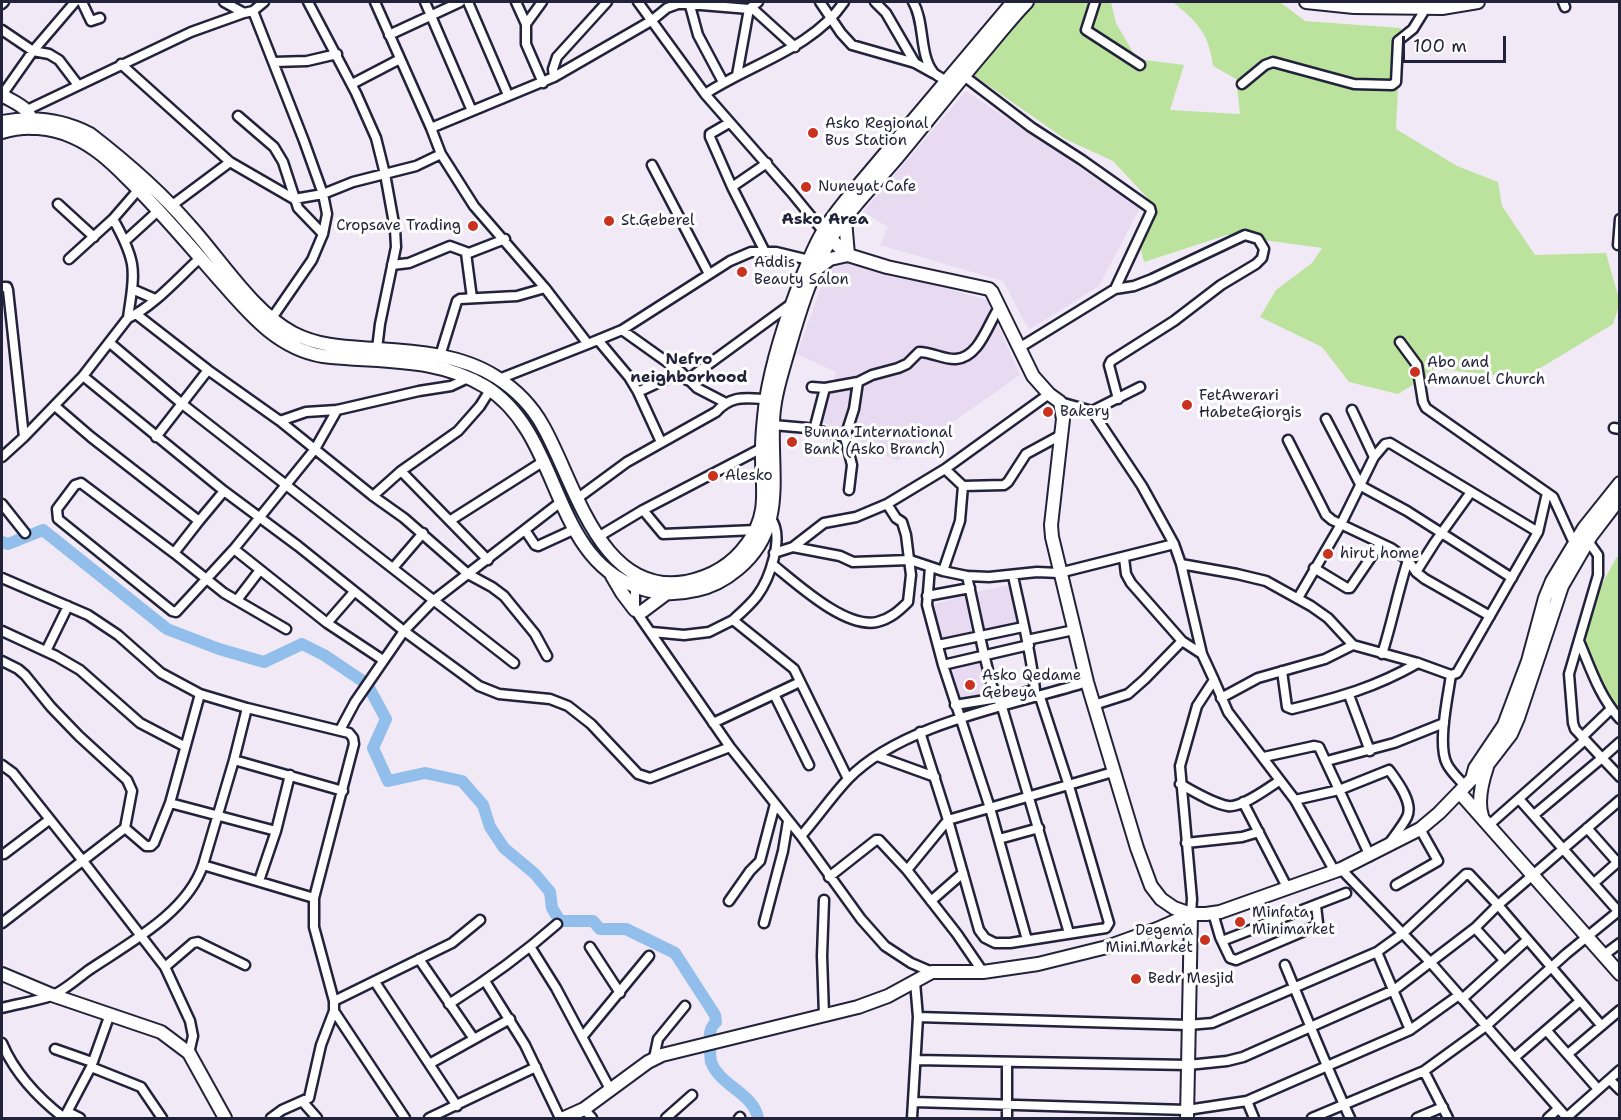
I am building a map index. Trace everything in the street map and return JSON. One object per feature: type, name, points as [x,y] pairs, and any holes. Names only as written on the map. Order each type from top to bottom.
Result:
[{"type":"main road","points":[[826,236],[845,220],[964,76],[1021,2]]},
{"type":"main road","points":[[2,122],[31,119],[65,123],[90,134],[255,302],[272,318],[296,335],[321,344],[339,347],[440,356],[464,362],[499,379],[518,394],[538,417],[598,537],[611,554],[640,582],[673,583],[694,580],[715,573],[737,557],[756,530],[764,507],[762,448],[766,399],[777,354],[792,304],[846,200],[945,80],[1021,2]]},
{"type":"main road","points":[[1306,2],[1354,7],[1426,8],[1453,7],[1478,2]]},
{"type":"main road","points":[[2,95],[31,119],[87,144],[139,189],[165,208],[200,258],[247,311],[277,338],[301,351],[313,354],[442,368],[490,390],[510,408],[535,441],[582,543],[601,566],[612,575],[622,593],[640,612],[667,593]]},
{"type":"main road","points":[[2,132],[15,129],[31,119]]},
{"type":"main road","points":[[845,220],[848,255]]},
{"type":"main road","points":[[826,236],[848,255],[887,267],[989,289],[1000,306],[1033,376],[1049,394],[1060,402],[1063,419],[1052,525],[1059,573],[1113,772],[1151,886],[1161,899],[1174,908],[1191,914],[1213,914],[1338,871],[1370,856],[1420,829],[1487,767],[1511,734],[1518,718],[1552,581],[1574,543],[1588,535],[1620,498]]},
{"type":"main road","points":[[812,266],[848,255]]},
{"type":"main road","points":[[612,575],[640,582],[667,593],[685,593],[705,589],[724,580],[755,553],[771,519],[774,500],[772,425],[775,404],[812,266]]},
{"type":"main road","points":[[1465,786],[1504,724],[1543,624],[1588,535],[1620,483]]},
{"type":"main road","points":[[1485,820],[1479,809],[1487,767]]},
{"type":"main road","points":[[1465,786],[1485,820],[1620,974]]},
{"type":"main road","points":[[562,1119],[588,1114],[610,1089],[654,1058],[824,1015],[888,996],[932,972],[983,972],[1038,964],[1107,947],[1191,914]]},
{"type":"main road","points":[[1187,1114],[1191,914]]},
{"type":"main road","points":[[2,974],[52,995],[161,1032],[189,1053],[225,1119]]},
{"type":"street","points":[[82,2],[91,21],[100,18]]},
{"type":"street","points":[[224,2],[248,12],[274,62],[323,194],[327,214],[323,234],[312,260],[272,318]]},
{"type":"street","points":[[31,119],[78,85],[191,32],[248,12],[264,2]]},
{"type":"street","points":[[308,2],[352,84],[376,138],[385,174],[396,247],[377,349]]},
{"type":"street","points":[[375,2],[441,154],[474,206],[505,239],[588,344]]},
{"type":"street","points":[[425,2],[472,111]]},
{"type":"street","points":[[389,35],[460,2]]},
{"type":"street","points":[[468,2],[508,95]]},
{"type":"street","points":[[516,2],[526,24],[526,50],[543,82]]},
{"type":"street","points":[[526,24],[542,2]]},
{"type":"street","points":[[554,77],[553,69],[557,57],[607,2]]},
{"type":"street","points":[[639,2],[705,94],[767,163],[826,236]]},
{"type":"street","points":[[820,2],[852,45],[915,63],[945,80]]},
{"type":"street","points":[[705,94],[723,82],[795,47],[831,18],[844,2]]},
{"type":"street","points":[[875,2],[886,14],[915,63]]},
{"type":"street","points":[[913,2],[921,23],[925,53],[933,72]]},
{"type":"street","points":[[1095,2],[1086,30],[1140,65]]},
{"type":"street","points":[[2,95],[33,51],[72,3]]},
{"type":"street","points":[[689,3],[698,35],[723,82]]},
{"type":"street","points":[[431,128],[554,77],[651,21],[667,8],[678,4],[753,6],[795,47]]},
{"type":"street","points":[[737,75],[753,6]]},
{"type":"street","points":[[1242,84],[1265,65],[1273,62],[1354,84],[1392,85],[1396,82],[1398,41],[1413,28],[1426,8]]},
{"type":"street","points":[[2,30],[33,51],[49,54],[59,60],[78,85]]},
{"type":"street","points":[[274,62],[307,61],[337,54]]},
{"type":"street","points":[[352,84],[400,59]]},
{"type":"street","points":[[121,64],[230,162],[294,199],[323,194],[353,182],[416,166],[441,154]]},
{"type":"street","points":[[964,76],[1031,128],[1082,160],[1150,208],[1146,222],[1115,289]]},
{"type":"street","points":[[238,116],[274,147],[283,162],[294,199],[305,216],[323,234]]},
{"type":"street","points":[[729,123],[710,134],[732,187],[764,250]]},
{"type":"street","points":[[124,241],[165,208],[230,162]]},
{"type":"street","points":[[732,187],[767,163]]},
{"type":"street","points":[[652,165],[709,274]]},
{"type":"street","points":[[69,259],[113,219],[139,189]]},
{"type":"street","points":[[58,204],[94,237]]},
{"type":"street","points":[[113,219],[132,264],[132,316]]},
{"type":"street","points":[[1618,245],[1620,219]]},
{"type":"street","points":[[1019,348],[1115,289],[1134,286],[1152,279],[1245,235],[1258,238],[1264,249],[1262,258],[1256,264],[1221,285],[1174,321],[1111,361],[1109,365],[1118,399]]},
{"type":"street","points":[[392,265],[409,263],[450,246],[466,253],[505,239]]},
{"type":"street","points":[[499,379],[622,330],[730,261],[751,252],[764,250],[812,266]]},
{"type":"street","points":[[466,253],[472,298]]},
{"type":"street","points":[[2,457],[83,376],[132,316],[155,299],[200,258]]},
{"type":"street","points":[[2,287],[7,287],[8,290],[24,437]]},
{"type":"street","points":[[440,356],[457,301],[464,298],[517,296],[545,288]]},
{"type":"street","points":[[132,289],[155,299]]},
{"type":"street","points":[[638,392],[684,376],[792,304]]},
{"type":"street","points":[[812,387],[825,388],[858,382],[872,375],[898,368],[908,363],[919,352],[956,359],[967,356],[982,342],[990,320],[1000,306]]},
{"type":"street","points":[[132,316],[279,421],[423,533],[468,574],[492,586],[504,596],[535,634],[547,656]]},
{"type":"street","points":[[622,330],[703,392],[724,402],[746,398],[766,399]]},
{"type":"street","points":[[598,340],[629,377],[661,442]]},
{"type":"street","points":[[1400,342],[1417,365],[1426,408],[1547,493],[1556,502],[1574,543]]},
{"type":"street","points":[[110,343],[181,403],[514,663]]},
{"type":"street","points":[[156,437],[208,370]]},
{"type":"street","points":[[83,376],[224,491],[404,631],[488,691],[550,699],[568,706],[583,717],[643,777],[650,778],[730,747]]},
{"type":"street","points":[[279,421],[306,412],[337,410],[451,386],[468,378]]},
{"type":"street","points":[[849,490],[852,465],[845,437],[854,409],[858,382]]},
{"type":"street","points":[[1060,402],[1092,411],[1140,387]]},
{"type":"street","points":[[814,430],[825,388]]},
{"type":"street","points":[[373,496],[401,471],[458,431],[480,406],[490,390]]},
{"type":"street","points":[[774,553],[793,546],[824,523],[856,517],[887,504],[945,469],[1049,394]]},
{"type":"street","points":[[578,498],[627,462],[716,412],[724,402]]},
{"type":"street","points":[[55,406],[91,437],[199,520]]},
{"type":"street","points":[[286,628],[207,580],[81,483],[75,485],[57,508],[58,519],[172,611],[178,610],[207,580],[234,549],[315,449],[337,410]]},
{"type":"street","points":[[1352,410],[1374,457]]},
{"type":"street","points":[[1092,411],[1142,486],[1173,544],[1181,564],[1202,654],[1228,712],[1295,800],[1338,871],[1431,963],[1567,1118],[1620,1070]]},
{"type":"street","points":[[1326,419],[1361,486],[1512,578]]},
{"type":"street","points":[[772,425],[814,430],[845,437]]},
{"type":"street","points":[[963,486],[973,484],[997,487],[1004,485],[1026,454],[1061,435]]},
{"type":"street","points":[[1288,440],[1326,515],[1340,526],[1408,560],[1416,572],[1425,579],[1490,616]]},
{"type":"street","points":[[1298,597],[1340,526],[1374,457],[1383,445],[1390,443],[1538,532]]},
{"type":"street","points":[[598,537],[674,492],[762,448]]},
{"type":"street","points":[[451,520],[544,461]]},
{"type":"street","points":[[945,469],[963,486]]},
{"type":"street","points":[[401,471],[488,560]]},
{"type":"street","points":[[943,571],[960,521],[963,486]]},
{"type":"street","points":[[174,553],[224,491]]},
{"type":"street","points":[[1416,572],[1471,492]]},
{"type":"street","points":[[1181,564],[1256,579],[1298,597],[1328,618],[1353,645],[1418,663],[1451,675],[1457,673],[1538,532],[1547,493]]},
{"type":"street","points":[[340,730],[355,702],[383,660],[404,631],[434,600],[562,501]]},
{"type":"street","points":[[2,504],[26,533]]},
{"type":"street","points":[[772,564],[844,618],[876,623],[894,616],[908,603],[911,586],[910,561],[904,527],[887,504]]},
{"type":"street","points":[[643,510],[663,534],[756,530]]},
{"type":"street","points":[[652,632],[684,635],[709,632],[733,620],[748,607],[758,594],[772,564],[777,532],[771,519]]},
{"type":"street","points":[[525,530],[538,546],[575,529]]},
{"type":"street","points":[[393,568],[423,533]]},
{"type":"street","points":[[1588,535],[1598,555],[1598,575],[1569,674],[1573,723],[1583,738],[1620,777]]},
{"type":"street","points":[[793,546],[840,556],[853,562],[910,561],[967,576],[1013,576],[1059,573],[1173,544]]},
{"type":"street","points":[[1314,568],[1350,588],[1380,544]]},
{"type":"street","points":[[234,549],[327,623],[383,660]]},
{"type":"street","points":[[1124,558],[1126,574],[1131,583],[1182,641],[1202,654]]},
{"type":"street","points":[[1382,654],[1394,619],[1399,588],[1408,560]]},
{"type":"street","points":[[930,567],[927,604],[955,705],[999,838],[1027,940]]},
{"type":"street","points":[[237,600],[260,570]]},
{"type":"street","points":[[967,576],[992,686],[1000,703],[1030,797],[1069,933]]},
{"type":"street","points":[[801,836],[848,778],[877,756],[920,732],[961,719],[1035,690],[1028,643],[1013,576]]},
{"type":"street","points":[[2,578],[68,606],[105,625],[161,673],[200,694],[247,708],[348,732],[353,738],[354,744],[344,791],[314,898],[314,927],[334,1001],[334,1011],[321,1045],[311,1094],[306,1100],[282,1110],[271,1119]]},
{"type":"street","points":[[640,582],[640,612],[730,747],[801,836],[861,919],[885,946],[911,963],[932,972]]},
{"type":"street","points":[[927,596],[970,588]]},
{"type":"street","points":[[327,623],[354,592]]},
{"type":"street","points":[[46,651],[68,606]]},
{"type":"street","points":[[733,620],[794,669],[848,778]]},
{"type":"street","points":[[938,645],[1023,627]]},
{"type":"street","points":[[943,665],[985,657],[1074,630]]},
{"type":"street","points":[[2,631],[80,670],[140,723],[184,746]]},
{"type":"street","points":[[1094,705],[1128,694],[1145,680],[1182,641]]},
{"type":"street","points":[[1579,641],[1611,709],[1620,718]]},
{"type":"street","points":[[1221,698],[1258,678],[1325,658],[1353,645]]},
{"type":"street","points":[[2,661],[25,675],[51,708],[127,780],[132,791],[125,828],[2,923]]},
{"type":"street","points":[[1282,670],[1289,709],[1349,695],[1391,678],[1418,663]]},
{"type":"street","points":[[1451,675],[1444,723],[1444,755],[1447,764],[1465,786]]},
{"type":"street","points":[[1191,914],[1192,899],[1180,766],[1197,706],[1214,680]]},
{"type":"street","points":[[713,723],[800,682]]},
{"type":"street","points":[[955,705],[1000,703],[1040,697],[1087,682]]},
{"type":"street","points":[[125,828],[146,846],[154,843],[170,803],[200,694]]},
{"type":"street","points":[[774,694],[809,765]]},
{"type":"street","points":[[1349,695],[1370,751]]},
{"type":"street","points":[[920,732],[948,820],[976,921],[985,938],[995,943],[1106,928],[1109,923],[1040,697]]},
{"type":"street","points":[[2,1008],[52,995],[177,907],[198,880],[247,708]]},
{"type":"street","points":[[1485,820],[1519,799],[1611,709]]},
{"type":"street","points":[[1327,761],[1370,751],[1444,723]]},
{"type":"street","points":[[1534,815],[1620,742]]},
{"type":"street","points":[[1264,757],[1318,747],[1327,761],[1370,856]]},
{"type":"street","points":[[877,756],[935,777]]},
{"type":"street","points":[[234,760],[344,791]]},
{"type":"street","points":[[2,765],[13,773],[165,967],[190,1021],[193,1036],[189,1053]]},
{"type":"street","points":[[1295,800],[1339,790],[1389,770],[1406,798],[1409,811],[1388,846]]},
{"type":"street","points":[[907,870],[948,820],[1113,772]]},
{"type":"street","points":[[259,881],[276,831],[290,775]]},
{"type":"street","points":[[1180,784],[1228,806],[1243,802],[1280,781]]},
{"type":"street","points":[[1312,1119],[1424,1071],[1486,1026],[1619,910],[1519,799]]},
{"type":"street","points":[[916,1059],[1188,1065],[1243,1057],[1394,990],[1475,928],[1498,905],[1620,800]]},
{"type":"street","points":[[1243,802],[1288,889]]},
{"type":"street","points":[[170,803],[276,831]]},
{"type":"street","points":[[729,901],[760,861],[775,804]]},
{"type":"street","points":[[4,854],[49,820]]},
{"type":"street","points":[[764,922],[783,851],[788,821]]},
{"type":"street","points":[[999,838],[1039,828]]},
{"type":"street","points":[[1587,828],[1618,861],[1594,883]]},
{"type":"street","points":[[1396,885],[1440,864],[1420,829]]},
{"type":"street","points":[[1186,843],[1242,837],[1259,832]]},
{"type":"street","points":[[829,877],[879,840],[907,870],[957,934],[983,972]]},
{"type":"street","points":[[203,865],[314,898]]},
{"type":"street","points":[[931,901],[963,873]]},
{"type":"street","points":[[918,1017],[1188,1025],[1212,1023],[1377,952],[1402,934],[1466,874],[1472,876],[1498,905],[1601,1025]]},
{"type":"street","points":[[1222,941],[1346,893]]},
{"type":"street","points":[[824,900],[822,956],[824,1015]]},
{"type":"street","points":[[1213,914],[1230,958],[1236,960],[1312,929],[1318,923],[1316,906]]},
{"type":"street","points":[[334,1001],[452,943],[480,920]]},
{"type":"street","points":[[449,1004],[531,948],[557,924]]},
{"type":"street","points":[[1475,928],[1504,960]]},
{"type":"street","points":[[914,1102],[1187,1114],[1247,1101],[1410,1030],[1460,997],[1527,940]]},
{"type":"street","points":[[165,967],[193,943],[198,942],[245,964]]},
{"type":"street","points":[[1604,955],[1620,943]]},
{"type":"street","points":[[590,947],[620,993]]},
{"type":"street","points":[[531,948],[583,1036],[610,1089]]},
{"type":"street","points":[[1377,952],[1410,1030]]},
{"type":"street","points":[[583,1036],[649,956]]},
{"type":"street","points":[[419,959],[474,1039]]},
{"type":"street","points":[[1285,965],[1350,1119]]},
{"type":"street","points":[[485,981],[510,1020],[562,1119]]},
{"type":"street","points":[[375,982],[431,1063],[457,1106]]},
{"type":"street","points":[[912,1119],[918,1017],[915,982]]},
{"type":"street","points":[[1515,1058],[1580,1001]]},
{"type":"street","points":[[654,1058],[658,1039],[685,1006]]},
{"type":"street","points":[[334,1011],[405,1119]]},
{"type":"street","points":[[1568,1054],[1620,1011]]},
{"type":"street","points":[[65,1116],[92,1065],[110,1014]]},
{"type":"street","points":[[431,1063],[510,1020]]},
{"type":"street","points":[[1547,1031],[1598,1089]]},
{"type":"street","points":[[2,1043],[9,1060],[34,1093],[65,1116],[80,1119]]},
{"type":"street","points":[[55,1049],[141,1087],[162,1119]]},
{"type":"street","points":[[1007,1062],[1007,1119]]},
{"type":"street","points":[[429,1119],[536,1067]]},
{"type":"street","points":[[1424,1071],[1448,1119]]},
{"type":"street","points":[[1610,1080],[1620,1090]]},
{"type":"street","points":[[666,1119],[692,1095]]},
{"type":"street","points":[[302,1101],[316,1119]]},
{"type":"street","points":[[1247,1101],[1254,1119]]},
{"type":"street","points":[[1418,1119],[1443,1107]]},
{"type":"street","points":[[1548,1119],[1558,1109]]},
{"type":"shaded area","points":[[966,91],[1140,208],[1099,286],[1029,330],[1003,281],[880,245],[888,227],[863,212]]},
{"type":"shaded area","points":[[832,256],[987,300],[1020,375],[897,461],[823,422],[836,372],[797,354]]},
{"type":"shaded area","name":"Asko Qedame Gebeya","points":[[1009,585],[1017,623],[983,631],[973,593]]},
{"type":"shaded area","name":"Asko Qedame Gebeya","points":[[967,595],[977,631],[940,640],[932,605]]},
{"type":"shaded area","name":"Asko Qedame Gebeya","points":[[982,661],[994,700],[958,709],[947,670]]},
{"type":"green space","points":[[1034,2],[1111,2],[1116,23],[1137,59],[1184,65],[1170,110],[1240,114],[1236,79],[1213,66],[1208,45],[1200,29],[1173,2],[1280,2],[1305,21],[1401,28],[1396,129],[1457,166],[1498,182],[1502,206],[1535,255],[1606,253],[1619,299],[1613,324],[1524,378],[1438,369],[1398,394],[1349,382],[1322,347],[1260,317],[1276,290],[1312,263],[1322,248],[1227,235],[1144,262],[1140,246],[1152,203],[1113,161],[1065,139],[972,74]]},
{"type":"green space","points":[[1619,555],[1619,711],[1614,708],[1573,638]]},
{"type":"waterway","points":[[2,542],[8,544],[43,530],[167,629],[219,649],[264,662],[302,644],[324,655],[367,684],[386,719],[373,748],[388,781],[425,773],[462,781],[483,805],[490,827],[504,848],[535,874],[550,892],[552,908],[560,921],[593,921],[600,929],[626,929],[675,953],[715,1015],[716,1022],[710,1034],[711,1062],[715,1070],[750,1102],[758,1118]]},
{"type":"place","name":"Asko Regional Bus Station","points":[[813,133]]},
{"type":"place","name":"Nuneyat Cafe","points":[[806,187]]},
{"type":"place","name":"St.Geberel","points":[[609,221]]},
{"type":"place","name":"Cropsave Trading","points":[[473,226]]},
{"type":"place","name":"Addis Beauty Salon","points":[[742,272]]},
{"type":"place","name":"Abo and Amanuel Church","points":[[1415,372]]},
{"type":"place","name":"FetAwerari HabeteGiorgis","points":[[1187,405]]},
{"type":"place","name":"Bakery","points":[[1048,412]]},
{"type":"place","name":"Bunna International Bank (Asko Branch)","points":[[792,442]]},
{"type":"place","name":"Alesko","points":[[713,476]]},
{"type":"place","name":"hirut home","points":[[1328,554]]},
{"type":"place","name":"Asko Qedame Gebeya","points":[[970,685]]},
{"type":"place","name":"Minfata Minimarket","points":[[1240,922]]},
{"type":"place","name":"Degema Mini.Market","points":[[1205,940]]},
{"type":"place","name":"Bedr Mesjid","points":[[1136,979]]},
{"type":"district","name":"Asko Area","points":[[825,220]]},
{"type":"district","name":"Nefro neighborhood","points":[[689,369]]}]
